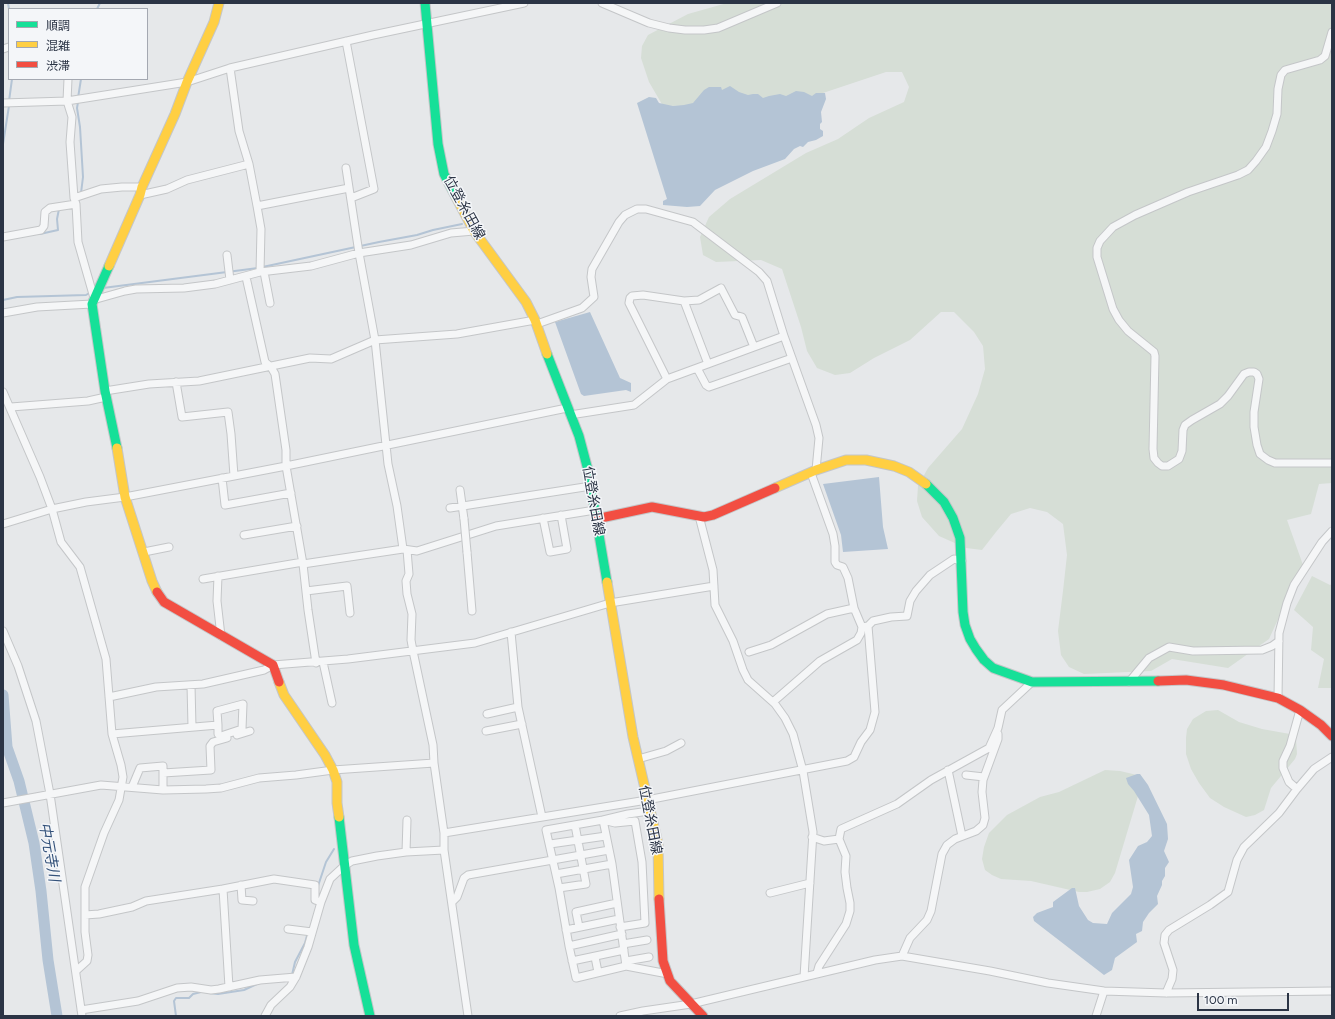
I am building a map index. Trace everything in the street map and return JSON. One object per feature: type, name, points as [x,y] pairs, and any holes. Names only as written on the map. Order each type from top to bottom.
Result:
[{"type":"street","points":[[93,301],[214,22],[219,3]]},
{"type":"street","name":"位登糸田線","points":[[425,3],[438,144],[444,174],[474,231],[526,302],[536,322],[568,411],[579,436],[591,486],[638,759],[649,811],[658,844],[659,915],[663,961],[670,981],[703,1016]]},
{"type":"street","points":[[3,103],[67,101],[188,82],[230,68],[346,41],[524,3]]},
{"type":"street","points":[[602,3],[649,23],[669,28],[704,30],[718,28],[776,3]]},
{"type":"street","points":[[1332,32],[1325,56],[1320,60],[1285,70],[1281,75],[1278,89],[1277,114],[1272,130],[1266,147],[1248,170],[1238,175],[1188,192],[1135,215],[1113,227],[1100,241],[1097,248],[1097,256],[1113,309],[1119,320],[1128,331],[1154,352],[1153,450],[1154,458],[1158,463],[1162,466],[1168,466],[1179,459],[1182,452],[1183,430],[1185,425],[1220,404],[1228,396],[1244,374],[1249,372],[1254,372],[1259,378],[1254,412],[1254,427],[1260,454],[1275,463],[1332,463]]},
{"type":"street","points":[[346,41],[374,189],[351,198]]},
{"type":"street","points":[[230,68],[239,131],[249,164],[261,229],[262,272],[270,303]]},
{"type":"street","points":[[68,80],[67,101],[72,117],[70,142],[78,242],[93,301],[106,394],[115,434],[125,497],[144,552],[152,581],[158,595],[164,602],[273,665],[284,695],[333,770],[337,782],[337,803],[342,834],[344,866],[354,945],[370,1016]]},
{"type":"street","points":[[3,237],[41,230],[44,226],[45,212],[50,208],[75,201],[101,189],[122,187],[141,191],[167,189],[187,180],[249,164]]},
{"type":"street","points":[[346,168],[359,254],[375,340],[388,464],[409,574],[406,581],[407,594],[412,614],[411,640],[433,745],[434,763],[444,833],[444,850],[468,1016]]},
{"type":"street","points":[[257,206],[349,188]]},
{"type":"street","points":[[11,407],[88,401],[106,394],[149,384],[199,381],[310,358],[331,359],[375,340],[457,334],[536,322],[582,308],[594,297],[591,277],[592,269],[619,222],[625,215],[637,210],[646,209],[693,222],[759,272],[767,281],[784,336],[816,424],[819,438],[814,472],[833,534],[835,562],[837,565],[843,567],[848,578],[854,608],[865,627],[875,712],[870,730],[861,742],[854,756],[847,762],[647,800],[444,833]]},
{"type":"street","points":[[3,313],[37,307],[93,301],[131,290],[184,288],[215,284],[262,272],[311,266],[359,254],[411,245],[450,233],[474,231]]},
{"type":"street","points":[[226,255],[230,280]]},
{"type":"street","points":[[246,277],[265,362],[271,366],[275,374],[286,450],[286,466],[303,563],[306,591],[320,662],[332,703]]},
{"type":"street","points":[[667,378],[629,303],[630,298],[635,295],[684,301],[699,300],[721,288],[735,315],[742,316],[754,347]]},
{"type":"street","points":[[684,301],[708,364]]},
{"type":"street","points":[[3,524],[52,509],[86,502],[125,497],[386,445],[568,411],[634,405],[667,378],[784,336]]},
{"type":"street","points":[[697,368],[706,386],[709,387],[792,358]]},
{"type":"street","points":[[176,382],[182,418],[228,412],[232,434],[234,476]]},
{"type":"street","points":[[3,393],[11,407],[40,477],[52,509],[61,542],[80,568],[106,659],[112,734],[121,765],[122,787],[119,800],[104,833],[85,887],[85,932],[88,955],[87,961],[76,971]]},
{"type":"street","points":[[203,579],[303,563],[405,550],[417,551],[496,526],[562,515],[596,515],[652,507],[704,517],[720,513],[814,472],[846,460],[866,460],[894,466],[909,472],[927,484],[944,502],[960,538],[963,612],[965,625],[970,639],[976,649],[984,660],[993,668],[1032,682],[1128,682],[1186,680],[1224,685],[1278,698],[1300,710],[1332,736]]},
{"type":"street","points":[[222,478],[226,505],[291,493]]},
{"type":"street","points":[[450,508],[591,486]]},
{"type":"street","points":[[460,490],[472,611]]},
{"type":"street","points":[[543,518],[550,552],[567,549],[562,515]]},
{"type":"street","points":[[699,516],[713,570],[715,605],[733,640],[748,680],[773,702],[785,718],[793,734],[803,770],[812,837],[804,977]]},
{"type":"street","points":[[244,535],[297,526]]},
{"type":"street","points":[[1278,698],[1279,641],[1287,603],[1294,585],[1322,542],[1332,531]]},
{"type":"street","points":[[144,552],[169,547]]},
{"type":"street","points":[[773,702],[820,661],[857,640],[865,627],[873,621],[907,616],[910,601],[916,591],[930,575],[954,559],[962,561]]},
{"type":"street","points":[[218,576],[217,601],[221,636]]},
{"type":"street","points":[[306,591],[347,586],[350,613]]},
{"type":"street","points":[[109,697],[156,687],[203,684],[264,670],[273,665],[320,662],[475,643],[610,603],[714,586]]},
{"type":"street","points":[[749,652],[771,644],[827,614],[854,608]]},
{"type":"street","points":[[3,631],[18,666],[36,721],[46,795],[82,1013],[138,1001],[177,988],[191,987],[211,990],[260,980],[296,977]]},
{"type":"street","points":[[511,632],[518,707],[542,817]]},
{"type":"street","points":[[1128,682],[1148,658],[1170,647],[1193,651],[1262,650],[1279,641]]},
{"type":"street","points":[[817,973],[818,966],[846,924],[850,911],[850,903],[846,888],[846,856],[839,839],[841,829],[897,804],[931,780],[989,748],[998,728],[1002,710],[1032,682]]},
{"type":"street","points":[[191,685],[192,727]]},
{"type":"street","points":[[243,704],[242,729],[221,736],[218,734],[218,725],[217,711],[243,704]]},
{"type":"street","points":[[487,714],[518,707]]},
{"type":"street","points":[[1297,789],[1289,782],[1283,768],[1283,761],[1290,746],[1300,710]]},
{"type":"street","points":[[486,731],[522,724]]},
{"type":"street","points":[[112,734],[218,725]]},
{"type":"street","points":[[902,956],[910,938],[927,920],[931,910],[942,854],[947,845],[955,839],[976,831],[983,825],[985,818],[982,792],[984,777],[998,739],[998,728]]},
{"type":"street","points":[[163,773],[212,770],[210,746],[213,742],[250,731]]},
{"type":"street","points":[[638,759],[666,751],[681,743]]},
{"type":"street","points":[[1166,992],[1172,979],[1173,970],[1164,943],[1168,930],[1210,905],[1228,892],[1237,860],[1244,847],[1279,813],[1314,769],[1332,757]]},
{"type":"street","points":[[3,802],[101,785],[163,790],[206,789],[221,788],[259,778],[333,770],[434,763]]},
{"type":"street","points":[[132,788],[140,768],[163,766],[163,790]]},
{"type":"street","points":[[948,770],[962,836]]},
{"type":"street","points":[[966,775],[984,777]]},
{"type":"street","points":[[649,811],[546,830],[560,888],[566,930],[576,978],[649,957]]},
{"type":"street","points":[[406,852],[407,820]]},
{"type":"street","points":[[604,820],[612,864],[626,963]]},
{"type":"street","points":[[569,946],[644,923],[642,862],[635,821],[614,823],[604,820]]},
{"type":"street","points":[[560,888],[586,884],[575,825]]},
{"type":"street","points":[[550,844],[606,836]]},
{"type":"street","points":[[812,837],[824,841],[839,839]]},
{"type":"street","points":[[265,1016],[271,1005],[290,987],[296,977],[330,879],[344,866],[352,861],[406,852],[444,850]]},
{"type":"street","points":[[452,902],[457,897],[464,878],[468,875],[609,850]]},
{"type":"street","points":[[556,874],[612,864]]},
{"type":"street","points":[[85,915],[99,914],[132,907],[146,901],[274,879],[315,884],[315,900],[321,902]]},
{"type":"street","points":[[770,893],[810,883]]},
{"type":"street","points":[[241,885],[242,900],[253,901]]},
{"type":"street","points":[[223,888],[229,987]]},
{"type":"street","points":[[579,927],[576,912],[617,903]]},
{"type":"street","points":[[566,930],[619,919]]},
{"type":"street","points":[[288,929],[312,932]]},
{"type":"street","points":[[572,962],[595,957],[646,940]]},
{"type":"street","points":[[620,1016],[642,1011],[691,1004],[817,973],[875,960],[902,956],[990,970],[1048,983],[1104,991],[1332,991]]},
{"type":"street","points":[[595,957],[598,972]]},
{"type":"street","points":[[626,963],[668,974]]},
{"type":"street","points":[[1096,1016],[1104,991]]},
{"type":"shaded area","points":[[727,3],[1332,3],[1332,483],[1319,484],[1311,514],[1287,520],[1303,565],[1269,639],[1228,668],[1172,659],[1151,671],[1084,674],[1069,667],[1061,655],[1058,631],[1067,555],[1063,524],[1047,512],[1030,508],[1011,514],[982,550],[966,548],[939,536],[922,517],[917,501],[918,486],[928,468],[962,429],[978,394],[985,369],[983,346],[974,332],[954,312],[941,312],[910,340],[874,358],[850,373],[835,375],[817,368],[807,351],[801,327],[782,269],[761,260],[716,262],[703,255],[700,237],[709,217],[730,199],[806,153],[838,139],[869,118],[904,102],[909,87],[902,72],[886,72],[787,105],[663,106],[649,82],[641,58],[642,46],[648,35],[688,14]]},
{"type":"shaded area","points":[[1312,576],[1330,585],[1332,584],[1332,688],[1318,688],[1324,659],[1311,650],[1313,627],[1294,610]]},
{"type":"shaded area","points":[[1218,710],[1239,722],[1262,729],[1290,734],[1296,739],[1297,754],[1295,759],[1271,788],[1264,810],[1255,815],[1246,817],[1224,807],[1210,798],[1191,769],[1186,754],[1187,729],[1193,719],[1206,711]]},
{"type":"shaded area","points":[[1105,770],[1120,771],[1137,775],[1141,786],[1115,873],[1110,882],[1100,889],[1079,892],[1031,881],[1001,879],[985,870],[982,859],[989,833],[1007,815],[1040,797],[1059,792]]},
{"type":"water","points":[[730,86],[739,92],[748,95],[758,94],[763,98],[780,94],[786,96],[796,91],[804,92],[812,96],[816,93],[825,93],[826,99],[821,112],[822,122],[820,124],[820,129],[823,131],[823,136],[808,142],[803,147],[800,146],[794,149],[785,159],[753,171],[715,190],[700,206],[687,207],[663,205],[663,201],[667,199],[637,103],[649,97],[656,98],[659,103],[673,106],[684,105],[693,103],[704,90],[709,87],[721,87],[722,90]]},
{"type":"water","points":[[590,312],[620,378],[631,383],[631,392],[626,390],[584,396],[581,394],[555,322]]},
{"type":"water","points":[[879,477],[883,527],[888,549],[843,552],[841,535],[823,484]]},
{"type":"water","points":[[1140,774],[1148,785],[1167,824],[1168,839],[1164,851],[1169,862],[1165,868],[1165,876],[1157,896],[1158,904],[1143,922],[1142,931],[1136,934],[1137,942],[1115,958],[1112,970],[1104,975],[1034,921],[1033,917],[1037,913],[1053,907],[1053,902],[1072,888],[1075,888],[1079,906],[1088,920],[1093,923],[1107,924],[1112,913],[1131,894],[1133,887],[1129,860],[1138,846],[1147,842],[1152,836],[1149,815],[1128,784],[1126,778]]},
{"type":"waterway","points":[[8,3],[9,8]]},
{"type":"waterway","points":[[98,8],[100,3]]},
{"type":"waterway","points":[[9,101],[12,80]]},
{"type":"waterway","points":[[78,98],[81,80]]},
{"type":"waterway","points":[[78,102],[77,108],[80,127],[83,177],[81,193]]},
{"type":"waterway","points":[[3,144],[9,106]]},
{"type":"waterway","points":[[40,234],[58,230],[57,219],[59,209]]},
{"type":"waterway","points":[[103,288],[258,268],[417,235],[462,224]]},
{"type":"waterway","points":[[3,300],[17,297],[86,295],[91,292]]},
{"type":"waterway","name":"中元寺川","points":[[3,695],[7,747],[19,781],[34,843],[41,891],[48,960],[57,1016]]},
{"type":"waterway","points":[[318,886],[326,862],[334,849]]},
{"type":"waterway","points":[[292,975],[295,962],[305,943],[308,932]]},
{"type":"waterway","points":[[209,993],[218,994],[244,990],[259,983]]},
{"type":"waterway","points":[[176,1016],[174,1001],[176,998],[189,998],[193,994],[201,992]]},
{"type":"traffic: fast","points":[[425,3],[438,144],[444,174],[456,197]]},
{"type":"traffic: fast","points":[[109,266],[92,304],[105,391],[117,448]]},
{"type":"traffic: fast","points":[[547,354],[579,436],[588,470],[607,582]]},
{"type":"traffic: fast","points":[[926,484],[944,502],[953,518],[960,538],[963,612],[965,625],[970,639],[976,649],[984,660],[993,668],[1032,682],[1158,681]]},
{"type":"traffic: fast","points":[[339,817],[354,945],[370,1016]]},
{"type":"traffic: slow","points":[[109,266],[214,22],[219,3]]},
{"type":"traffic: slow","points":[[456,197],[474,231],[526,302],[535,320],[547,354]]},
{"type":"traffic: slow","points":[[117,448],[125,497],[152,581],[157,592]]},
{"type":"traffic: slow","points":[[775,488],[816,470],[846,460],[866,460],[894,466],[909,472],[926,484]]},
{"type":"traffic: slow","points":[[607,582],[633,737],[658,844],[659,899]]},
{"type":"traffic: slow","points":[[279,682],[284,695],[325,755],[333,770],[337,782],[339,817]]},
{"type":"traffic: jam","points":[[596,519],[652,507],[704,517],[713,515],[775,488]]},
{"type":"traffic: jam","points":[[157,592],[164,602],[273,665],[279,682]]},
{"type":"traffic: jam","points":[[1158,681],[1186,680],[1224,685],[1278,698],[1300,710],[1321,725],[1332,736]]},
{"type":"traffic: jam","points":[[659,899],[663,961],[670,981],[703,1016]]}]
